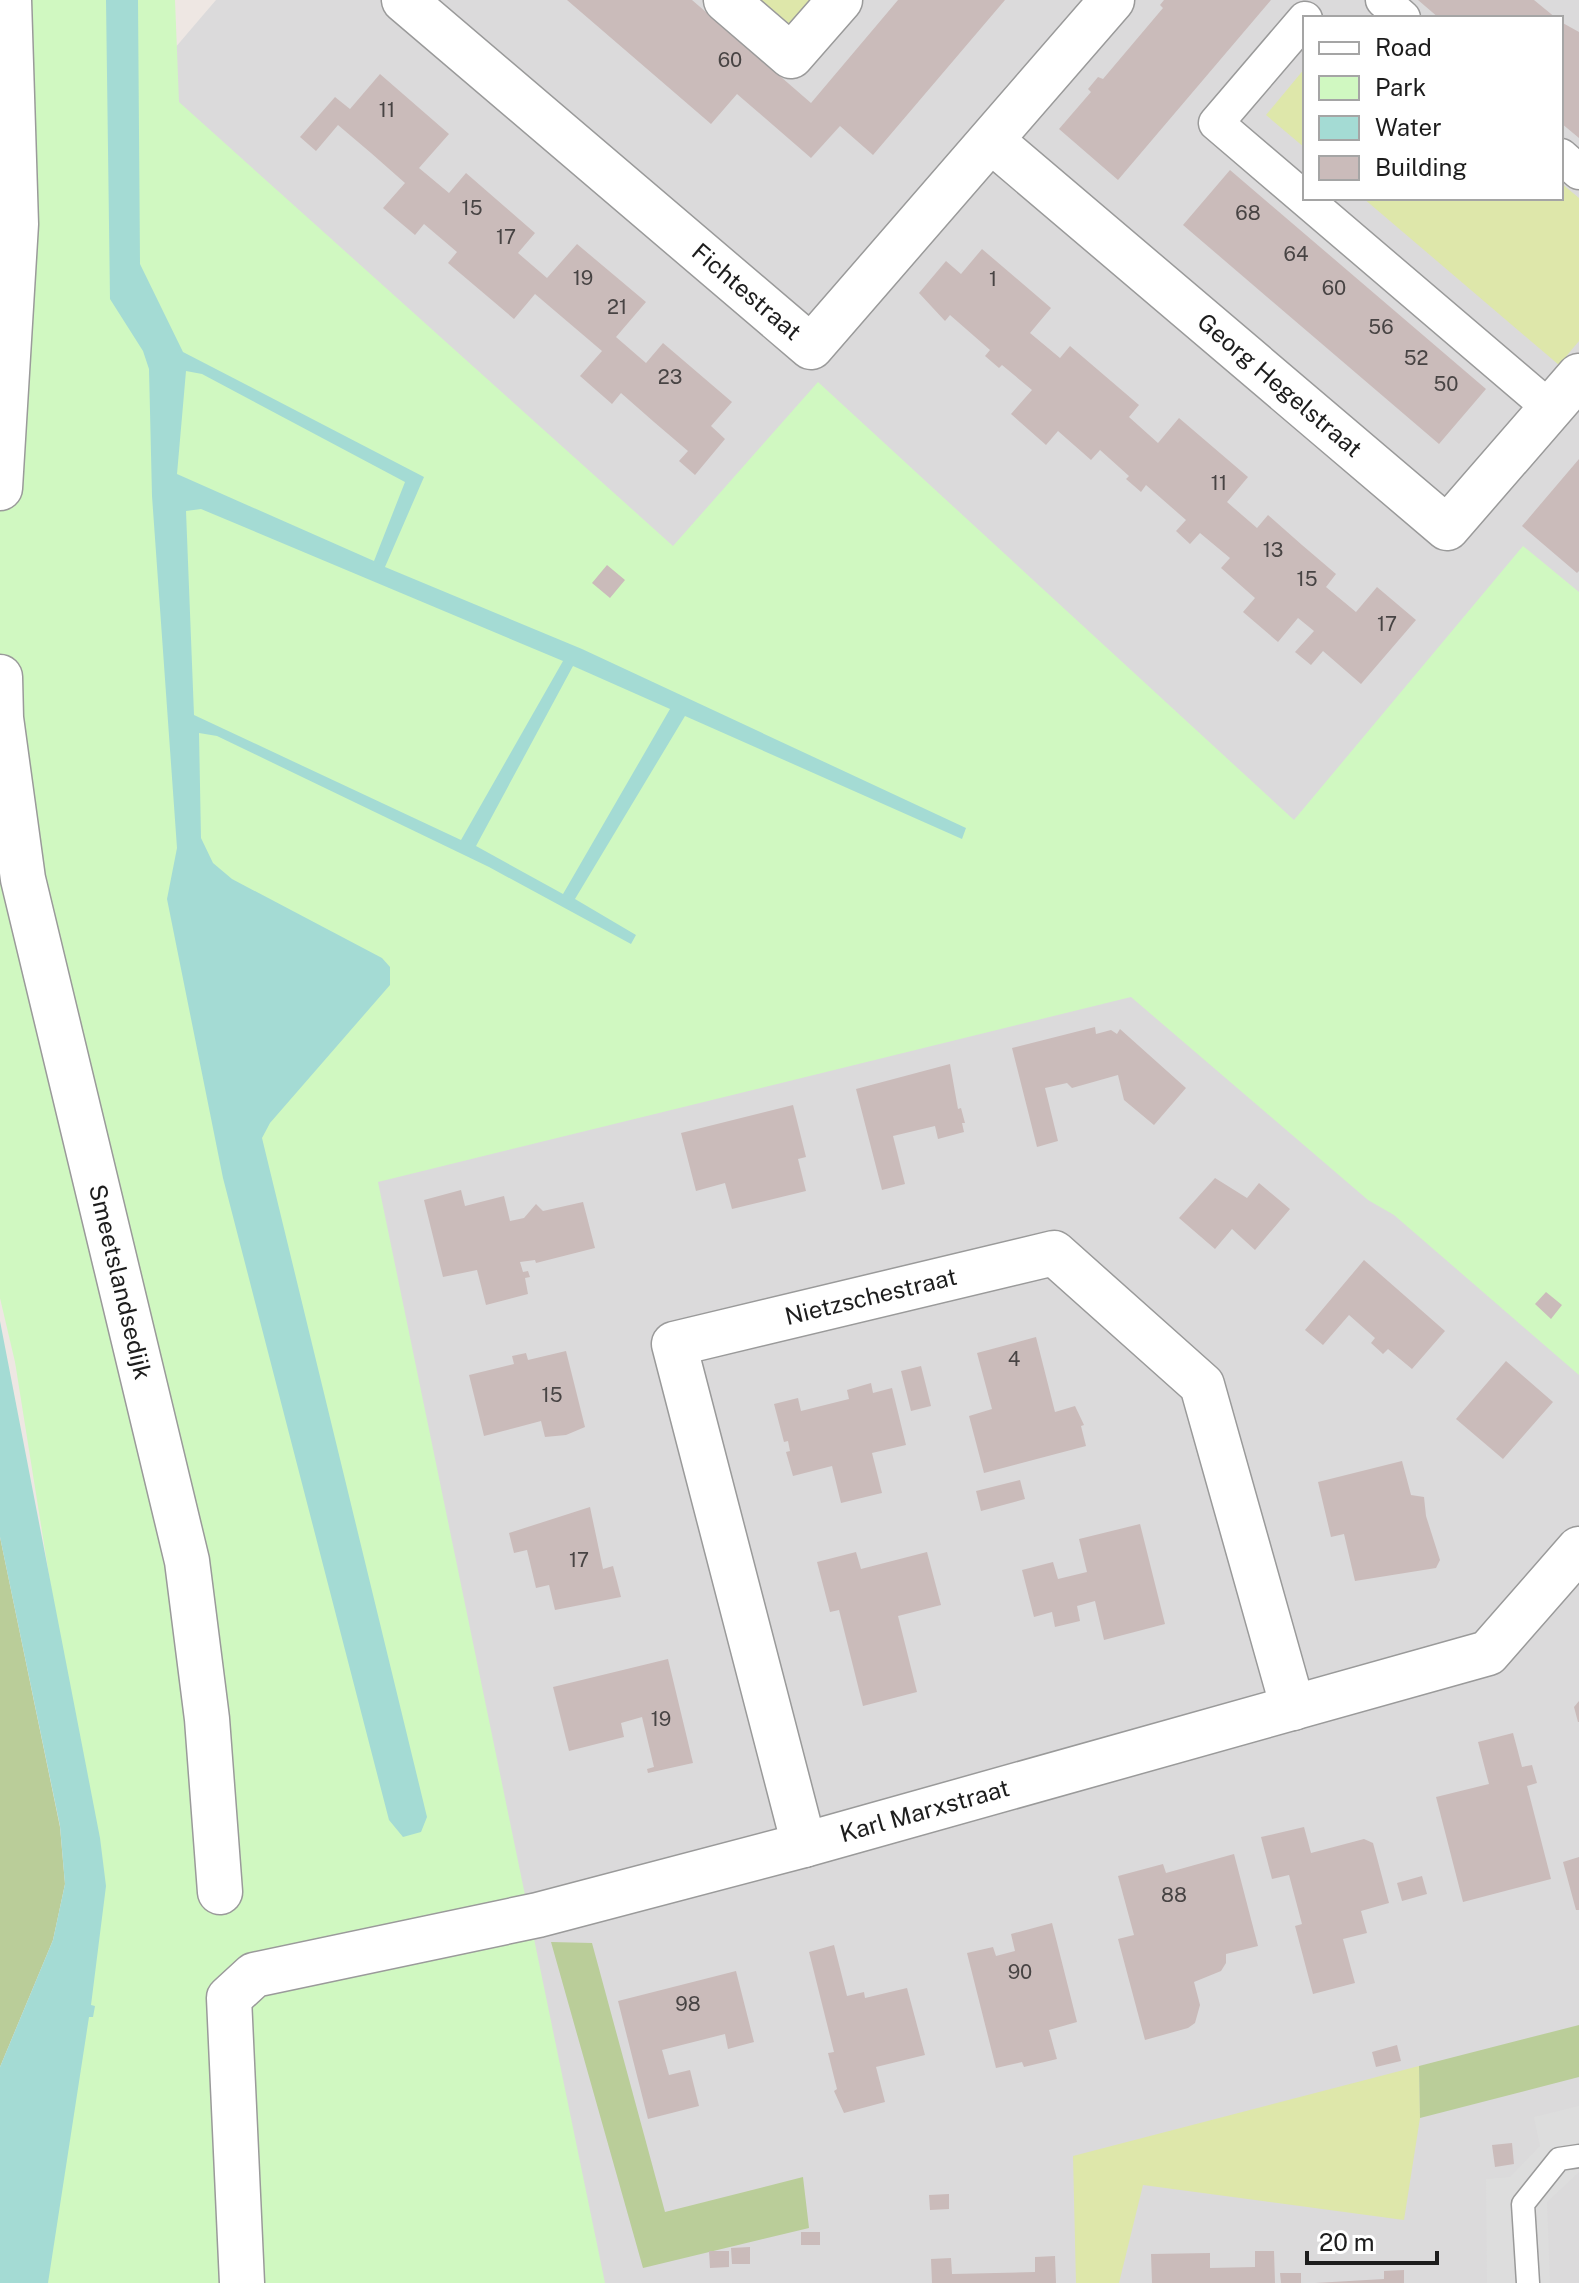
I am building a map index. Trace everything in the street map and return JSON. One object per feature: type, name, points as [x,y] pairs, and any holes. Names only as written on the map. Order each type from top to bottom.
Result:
[{"type":"street","points":[[0,488],[16,224],[9,0]]},
{"type":"street","name":"Fichtestraat","points":[[404,0],[811,347],[993,142],[1112,0]]},
{"type":"street","points":[[726,0],[791,56],[840,0]]},
{"type":"street","points":[[1309,16],[1322,0]]},
{"type":"street","points":[[1383,0],[1401,16]]},
{"type":"street","points":[[1303,22],[1216,123],[1303,197]]},
{"type":"street","name":"Georg Hegelstraat","points":[[993,142],[1447,528],[1579,376]]},
{"type":"street","points":[[1563,158],[1579,172]]},
{"type":"street","points":[[1306,200],[1551,409]]},
{"type":"street","name":"Smeetslandsedijk","points":[[0,677],[1,718],[23,879],[187,1561],[207,1719],[220,1892]]},
{"type":"street","name":"Nietzschestraat","points":[[804,1845],[674,1344],[1054,1253],[1202,1385],[1293,1708]]},
{"type":"street","name":"Karl Marxstraat","points":[[232,2113],[229,1998],[254,1975],[538,1915],[804,1845],[1488,1653],[1579,1549]]},
{"type":"street","points":[[212,2283],[232,2113]]},
{"type":"street","points":[[232,2113],[242,2283]]},
{"type":"lane","points":[[1528,2283],[1523,2204],[1559,2159],[1579,2156]]},
{"type":"shaded area","points":[[216,0],[1579,0],[1579,2283],[333,2283],[133,97]]},
{"type":"shaded area","points":[[1579,2106],[1579,2172],[1547,2202],[1550,2283],[1487,2283],[1486,2179],[1510,2177],[1540,2146],[1534,2117]]},
{"type":"green space","points":[[0,0],[175,0],[179,102],[673,546],[818,382],[1294,820],[1523,546],[1579,592],[1579,1375],[1394,1215],[1368,1200],[1131,997],[378,1182],[605,2283],[37,2283],[88,1820],[15,1362],[0,1298]]},
{"type":"green space","points":[[761,0],[827,0],[799,32]]},
{"type":"green space","points":[[1303,70],[1303,146],[1266,115]]},
{"type":"green space","points":[[1563,185],[1579,198],[1579,341],[1559,365],[1365,200],[1563,200]]},
{"type":"green space","points":[[0,1537],[60,1827],[65,1884],[53,1940],[0,2067]]},
{"type":"green space","points":[[551,1942],[592,1943],[665,2212],[803,2177],[809,2228],[643,2268]]},
{"type":"green space","points":[[1579,2025],[1579,2077],[1420,2118],[1419,2066]]},
{"type":"green space","points":[[1419,2066],[1420,2118],[1404,2220],[1143,2185],[1119,2283],[1076,2283],[1073,2156]]},
{"type":"water","points":[[106,0],[138,0],[140,264],[183,352],[424,477],[385,567],[582,649],[966,828],[962,839],[685,716],[575,899],[636,935],[631,944],[489,867],[217,736],[199,733],[201,838],[213,863],[232,879],[382,958],[390,967],[390,985],[270,1123],[262,1138],[427,1817],[421,1832],[403,1837],[389,1820],[223,1178],[167,899],[177,848],[152,496],[149,369],[143,351],[110,299]],"holes":[[[186,371],[202,374],[405,482],[374,561],[177,474]],[[201,509],[563,661],[461,840],[194,715],[186,511]],[[573,666],[670,709],[563,894],[476,846]]]},
{"type":"water","points":[[0,1321],[100,1838],[106,1886],[91,2005],[95,2006],[93,2017],[89,2017],[48,2283],[0,2283],[0,2067],[53,1940],[65,1884],[60,1826],[0,1537]]},
{"type":"building","points":[[567,0],[692,0],[811,103],[898,0],[1005,0],[873,155],[840,126],[811,158],[737,94],[711,124]]},
{"type":"building","points":[[1164,0],[1271,0],[1118,180],[1059,129],[1091,92],[1088,89],[1098,77],[1103,79],[1163,8],[1160,5]]},
{"type":"building","points":[[1418,0],[1534,0],[1554,16],[1437,16]]},
{"type":"building","points":[[1563,23],[1579,32],[1579,138],[1563,125]]},
{"type":"building","points":[[380,74],[449,134],[419,168],[449,193],[466,173],[535,233],[518,253],[547,278],[577,244],[646,302],[616,337],[646,363],[663,343],[732,402],[711,426],[725,439],[695,475],[679,461],[688,451],[621,393],[612,404],[580,376],[602,351],[535,294],[514,319],[448,263],[457,252],[424,224],[415,235],[383,208],[405,183],[371,153],[338,125],[316,151],[300,137],[335,97],[350,109]]},
{"type":"building","points":[[1230,170],[1486,389],[1439,444],[1183,225]]},
{"type":"building","points":[[982,249],[1051,308],[1030,333],[1060,358],[1070,346],[1139,405],[1129,417],[1158,443],[1179,418],[1248,477],[1227,502],[1257,528],[1268,515],[1336,574],[1326,587],[1356,612],[1377,587],[1416,620],[1361,684],[1323,651],[1311,665],[1295,652],[1314,631],[1298,618],[1278,642],[1243,612],[1255,598],[1221,568],[1230,558],[1200,533],[1190,544],[1176,531],[1186,520],[1146,485],[1141,492],[1126,479],[1129,476],[1100,450],[1091,460],[1058,431],[1046,445],[1011,414],[1032,390],[1002,365],[999,368],[985,356],[990,350],[950,315],[945,321],[919,293],[946,261],[961,274]]},
{"type":"building","points":[[1579,459],[1579,571],[1577,573],[1522,526]]},
{"type":"building","points":[[607,565],[625,580],[610,598],[592,583]]},
{"type":"building","points":[[1095,1027],[1096,1034],[1111,1030],[1117,1034],[1120,1029],[1186,1088],[1154,1125],[1124,1100],[1118,1075],[1072,1088],[1067,1083],[1045,1088],[1058,1141],[1037,1147],[1012,1048]]},
{"type":"building","points":[[950,1064],[958,1109],[961,1108],[965,1123],[962,1123],[964,1132],[938,1139],[935,1126],[893,1136],[905,1184],[882,1190],[856,1089]]},
{"type":"building","points":[[793,1105],[806,1157],[798,1159],[806,1191],[732,1209],[725,1183],[696,1191],[681,1133]]},
{"type":"building","points":[[1215,1178],[1247,1198],[1259,1183],[1290,1209],[1255,1250],[1232,1229],[1215,1249],[1179,1218]]},
{"type":"building","points":[[461,1190],[465,1206],[504,1196],[510,1221],[524,1218],[536,1204],[543,1211],[583,1202],[595,1248],[536,1263],[535,1260],[520,1262],[523,1272],[528,1271],[530,1277],[525,1278],[528,1294],[486,1305],[477,1270],[443,1277],[424,1200]]},
{"type":"building","points":[[1364,1260],[1445,1331],[1412,1369],[1388,1349],[1383,1354],[1371,1343],[1375,1338],[1349,1315],[1323,1345],[1305,1330]]},
{"type":"building","points":[[1546,1292],[1562,1305],[1551,1319],[1535,1304]]},
{"type":"building","points":[[1036,1337],[1055,1412],[1075,1406],[1084,1425],[1081,1426],[1086,1446],[984,1473],[969,1416],[992,1409],[977,1353]]},
{"type":"building","points":[[566,1351],[585,1427],[566,1435],[545,1437],[541,1421],[484,1436],[469,1375],[514,1364],[512,1356],[526,1353],[528,1360]]},
{"type":"building","points":[[1506,1361],[1553,1402],[1503,1459],[1456,1419]]},
{"type":"building","points":[[921,1366],[931,1406],[911,1411],[901,1371]]},
{"type":"building","points":[[871,1383],[873,1393],[892,1388],[906,1445],[872,1453],[882,1493],[841,1503],[832,1466],[793,1476],[786,1452],[790,1451],[788,1441],[784,1442],[774,1404],[798,1398],[801,1411],[849,1399],[847,1390]]},
{"type":"building","points":[[1402,1461],[1411,1495],[1424,1497],[1426,1516],[1440,1560],[1436,1568],[1355,1581],[1344,1534],[1331,1537],[1318,1482]]},
{"type":"building","points":[[1020,1480],[1025,1499],[981,1511],[976,1491]]},
{"type":"building","points":[[590,1507],[603,1569],[613,1566],[621,1597],[555,1610],[549,1585],[536,1588],[527,1550],[514,1553],[509,1533]]},
{"type":"building","points":[[1140,1524],[1165,1624],[1104,1640],[1095,1601],[1077,1606],[1080,1621],[1055,1627],[1052,1612],[1034,1617],[1022,1570],[1053,1562],[1058,1579],[1087,1572],[1079,1539]]},
{"type":"building","points":[[856,1552],[861,1569],[927,1552],[941,1605],[898,1616],[917,1692],[863,1706],[839,1610],[830,1612],[817,1562]]},
{"type":"building","points":[[668,1659],[693,1763],[648,1773],[647,1769],[654,1767],[642,1717],[621,1723],[624,1737],[569,1751],[553,1687]]},
{"type":"building","points":[[1579,1701],[1579,1722],[1578,1722],[1574,1707]]},
{"type":"building","points":[[1513,1733],[1522,1767],[1532,1765],[1537,1783],[1527,1786],[1551,1879],[1463,1902],[1436,1797],[1489,1784],[1478,1742]]},
{"type":"building","points":[[1304,1827],[1311,1853],[1364,1839],[1373,1843],[1389,1903],[1361,1911],[1367,1933],[1343,1939],[1355,1983],[1313,1994],[1295,1926],[1302,1924],[1289,1875],[1272,1879],[1261,1837]]},
{"type":"building","points":[[1234,1854],[1258,1946],[1226,1954],[1226,1963],[1221,1971],[1194,1982],[1200,2005],[1195,2023],[1188,2028],[1145,2040],[1118,1939],[1134,1935],[1118,1876],[1163,1864],[1166,1873]]},
{"type":"building","points":[[1579,1857],[1579,1910],[1576,1910],[1563,1862]]},
{"type":"building","points":[[1422,1876],[1427,1894],[1402,1901],[1397,1883]]},
{"type":"building","points":[[1052,1923],[1077,2022],[1049,2030],[1057,2059],[1024,2067],[1022,2062],[996,2068],[967,1953],[993,1947],[996,1956],[1015,1951],[1011,1934]]},
{"type":"building","points":[[834,1945],[847,1996],[864,1992],[865,1998],[907,1988],[925,2055],[876,2067],[885,2102],[844,2113],[834,2091],[837,2089],[828,2053],[834,2052],[809,1952]]},
{"type":"building","points":[[736,1971],[754,2042],[728,2049],[725,2034],[662,2050],[669,2075],[690,2070],[699,2106],[648,2119],[618,2001]]},
{"type":"building","points":[[1397,2045],[1401,2061],[1376,2067],[1372,2052]]},
{"type":"building","points":[[1512,2143],[1514,2164],[1495,2167],[1492,2145]]},
{"type":"building","points":[[949,2194],[949,2209],[930,2210],[929,2195]]},
{"type":"building","points":[[801,2232],[820,2232],[820,2245],[801,2245]]},
{"type":"building","points":[[750,2247],[750,2264],[732,2264],[731,2248]]},
{"type":"building","points":[[709,2251],[729,2251],[729,2267],[710,2268]]},
{"type":"building","points":[[1255,2251],[1274,2251],[1275,2283],[1152,2283],[1151,2254],[1210,2253],[1210,2268],[1255,2267]]},
{"type":"building","points":[[1055,2256],[1056,2283],[932,2283],[931,2259],[951,2258],[952,2274],[1035,2272],[1035,2257]]},
{"type":"building","points":[[1404,2270],[1404,2283],[1315,2283],[1384,2279],[1384,2271]]},
{"type":"building","points":[[1280,2273],[1301,2273],[1301,2283],[1281,2283]]}]
